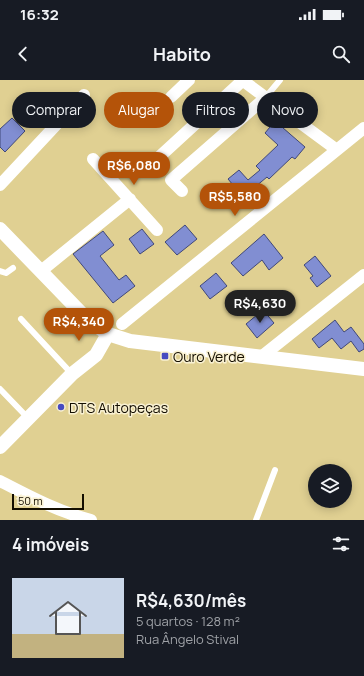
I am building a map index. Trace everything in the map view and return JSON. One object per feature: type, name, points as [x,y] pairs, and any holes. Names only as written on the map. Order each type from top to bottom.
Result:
[{"type":"street","points":[[174,94],[189,80]]},
{"type":"street","points":[[157,159],[242,80],[257,92]]},
{"type":"street","points":[[182,191],[171,180],[257,105]]},
{"type":"street","points":[[0,185],[53,128]]},
{"type":"street","points":[[307,128],[337,150]]},
{"type":"street","points":[[122,324],[364,128]]},
{"type":"street","points":[[93,159],[157,230]]},
{"type":"street","points":[[41,271],[130,199]]},
{"type":"street","points":[[0,229],[87,320],[108,334],[130,340],[364,369]]},
{"type":"street","points":[[261,357],[364,274]]},
{"type":"street","points":[[0,447],[72,374],[90,348],[108,334]]},
{"type":"street","points":[[0,481],[53,507],[91,520]]},
{"type":"lane","points":[[270,92],[280,80]]},
{"type":"lane","points":[[0,271],[6,274],[13,268]]},
{"type":"lane","points":[[21,319],[72,374]]},
{"type":"lane","points":[[0,389],[28,418]]},
{"type":"lane","points":[[256,520],[275,470]]},
{"type":"building","points":[[12,118],[12,128],[22,128],[25,131],[5,152],[0,147],[0,129]]},
{"type":"building","points":[[269,128],[283,128],[305,147],[295,159],[292,157],[269,179],[267,177],[243,197],[228,179],[239,170],[248,180],[260,170],[256,166],[278,145],[265,133]]},
{"type":"building","points":[[185,225],[197,239],[177,255],[165,242]]},
{"type":"building","points":[[142,229],[154,244],[140,254],[129,239]]},
{"type":"building","points":[[103,231],[114,245],[100,256],[119,280],[126,275],[135,286],[113,303],[73,254]]},
{"type":"building","points":[[264,234],[283,258],[269,270],[262,260],[243,276],[231,263]]},
{"type":"building","points":[[315,256],[331,276],[317,287],[310,278],[313,276],[304,265]]},
{"type":"building","points":[[216,273],[227,286],[210,299],[200,286]]},
{"type":"building","points":[[263,310],[274,323],[257,338],[246,324]]},
{"type":"building","points":[[335,320],[344,332],[351,327],[364,344],[364,349],[359,352],[351,341],[341,349],[332,338],[319,348],[312,339]]},
{"type":"place","name":"Ouro Verde","points":[[165,356]]},
{"type":"place","name":"DTS Autopeças","points":[[61,407]]}]
